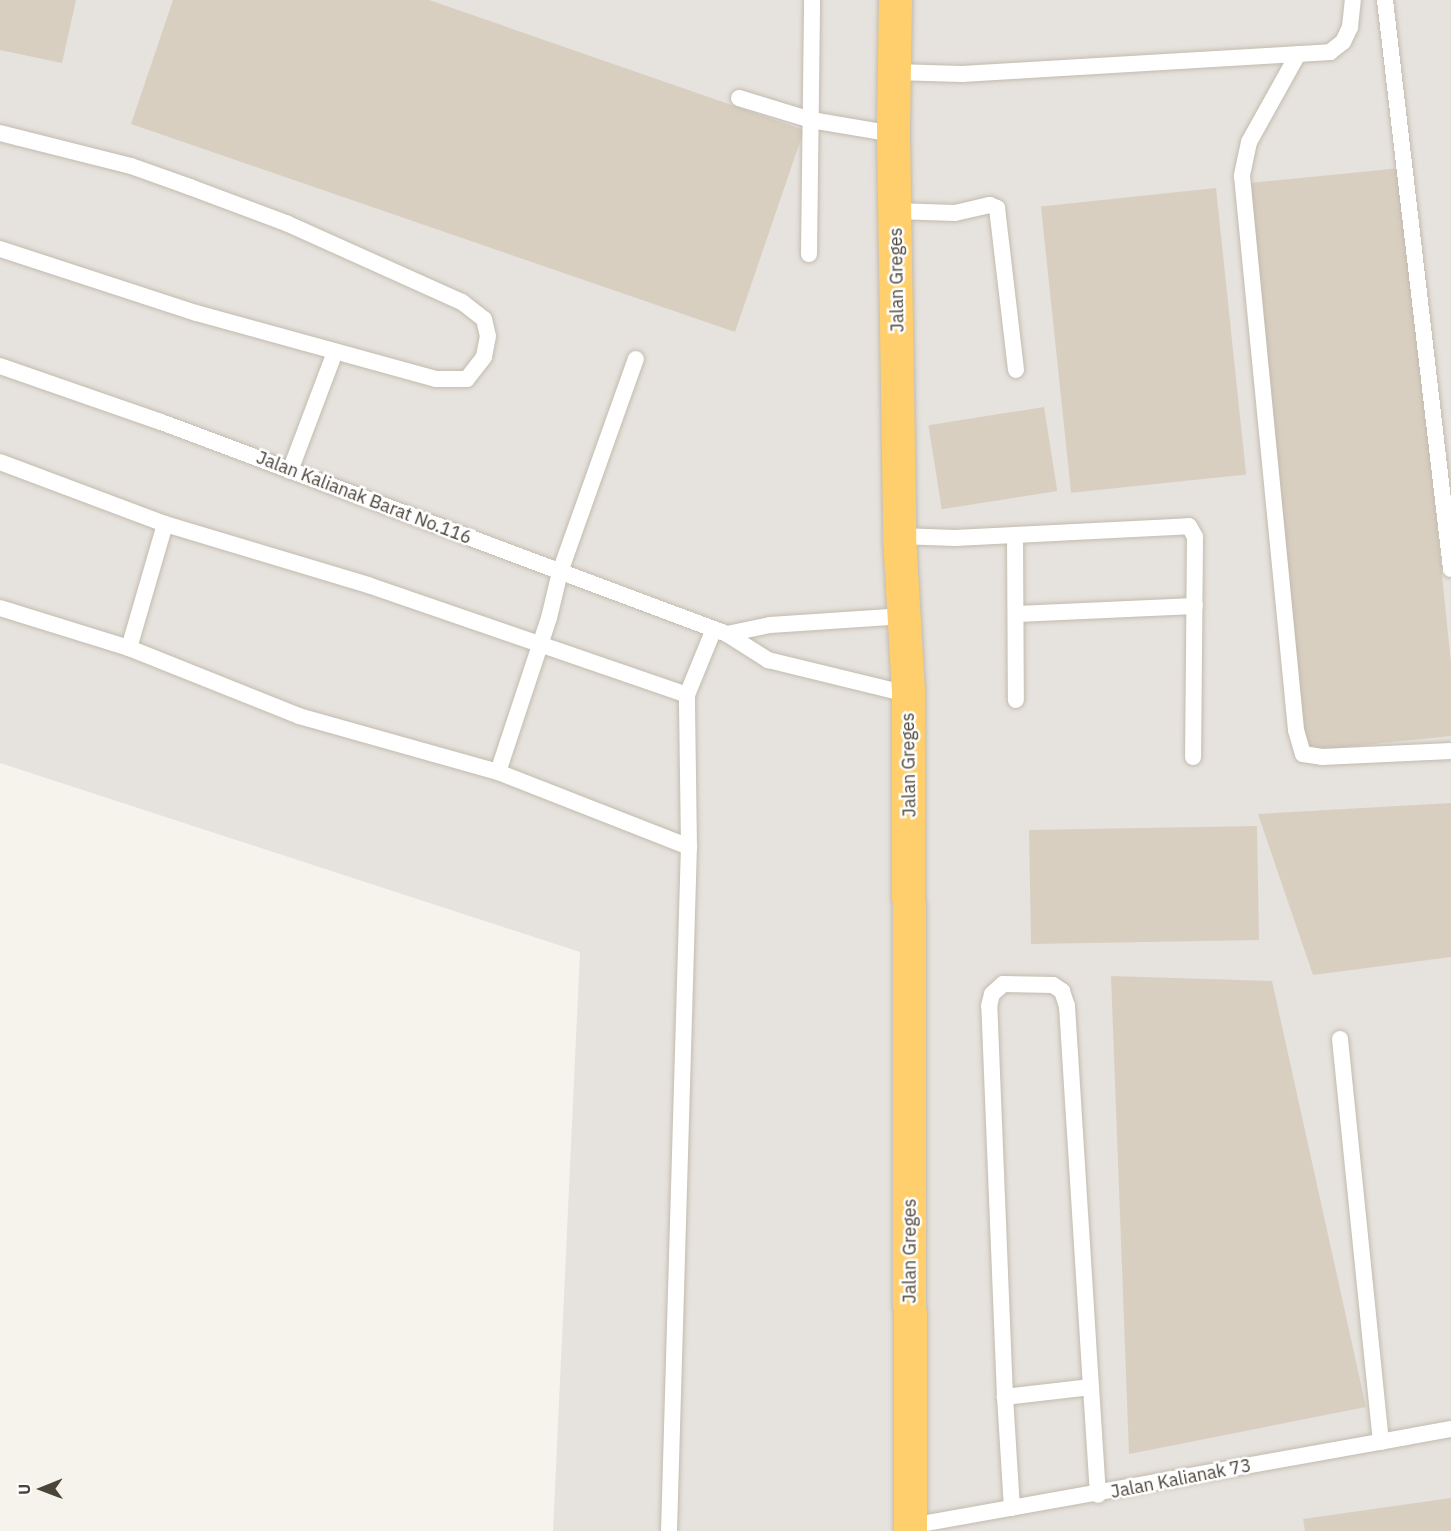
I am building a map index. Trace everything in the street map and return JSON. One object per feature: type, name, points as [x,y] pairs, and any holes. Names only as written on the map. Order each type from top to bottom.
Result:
[{"type":"highway","name":"Jalan Greges","points":[[895,0],[893,134],[900,536],[908,694],[910,1529]]},
{"type":"lane","points":[[809,254],[812,0]]},
{"type":"lane","points":[[894,72],[962,74],[1330,52],[1343,42],[1350,27],[1353,0]]},
{"type":"lane","points":[[1385,0],[1451,569]]},
{"type":"lane","points":[[1298,54],[1249,142],[1242,176],[1296,730],[1303,754],[1322,757],[1451,751]]},
{"type":"lane","points":[[739,98],[811,120],[893,134]]},
{"type":"lane","points":[[0,133],[131,166],[286,223],[462,302],[484,319],[488,336],[484,357],[467,379],[436,379],[196,313],[0,249]]},
{"type":"lane","points":[[896,211],[955,213],[990,205],[997,208],[1016,370]]},
{"type":"lane","points":[[290,471],[335,352]]},
{"type":"lane","points":[[498,772],[560,572],[636,359]]},
{"type":"lane","name":"Jalan Kalianak Barat No.116","points":[[0,366],[290,471],[720,632],[768,660],[908,694]]},
{"type":"lane","points":[[0,462],[165,524],[369,585],[687,695]]},
{"type":"lane","points":[[129,648],[165,524]]},
{"type":"lane","points":[[900,536],[1015,535],[1189,526],[1195,537],[1193,757]]},
{"type":"lane","points":[[1015,535],[1016,700]]},
{"type":"lane","points":[[1017,614],[1196,606]]},
{"type":"lane","points":[[0,608],[129,648],[299,716],[498,772],[689,847]]},
{"type":"lane","points":[[669,1531],[689,847],[687,695],[720,632],[905,616]]},
{"type":"lane","points":[[1012,1508],[1005,1397],[989,1006],[992,994],[1004,984],[1053,985],[1062,991],[1067,1006],[1098,1495]]},
{"type":"lane","points":[[1340,1039],[1380,1442]]},
{"type":"lane","points":[[1005,1397],[1091,1387]]},
{"type":"lane","name":"Jalan Kalianak 73","points":[[910,1529],[1012,1508],[1098,1495],[1451,1429]]},
{"type":"shaded area","points":[[0,0],[1451,0],[1451,1531],[553,1531],[580,952],[0,763]]},
{"type":"building","points":[[0,0],[76,0],[62,63],[0,50]]},
{"type":"building","points":[[173,0],[429,0],[804,130],[735,332],[131,124]]},
{"type":"building","points":[[1401,168],[1451,664],[1451,736],[1306,751],[1249,183]]},
{"type":"building","points":[[1216,188],[1246,474],[1071,493],[1041,206]]},
{"type":"building","points":[[1044,407],[1057,491],[942,509],[928,425]]},
{"type":"building","points":[[1451,803],[1451,957],[1313,975],[1258,814]]},
{"type":"building","points":[[1257,826],[1259,940],[1031,944],[1029,830]]},
{"type":"building","points":[[1111,976],[1272,981],[1366,1407],[1129,1454]]},
{"type":"building","points":[[1451,1498],[1451,1531],[1305,1531],[1303,1519]]}]
